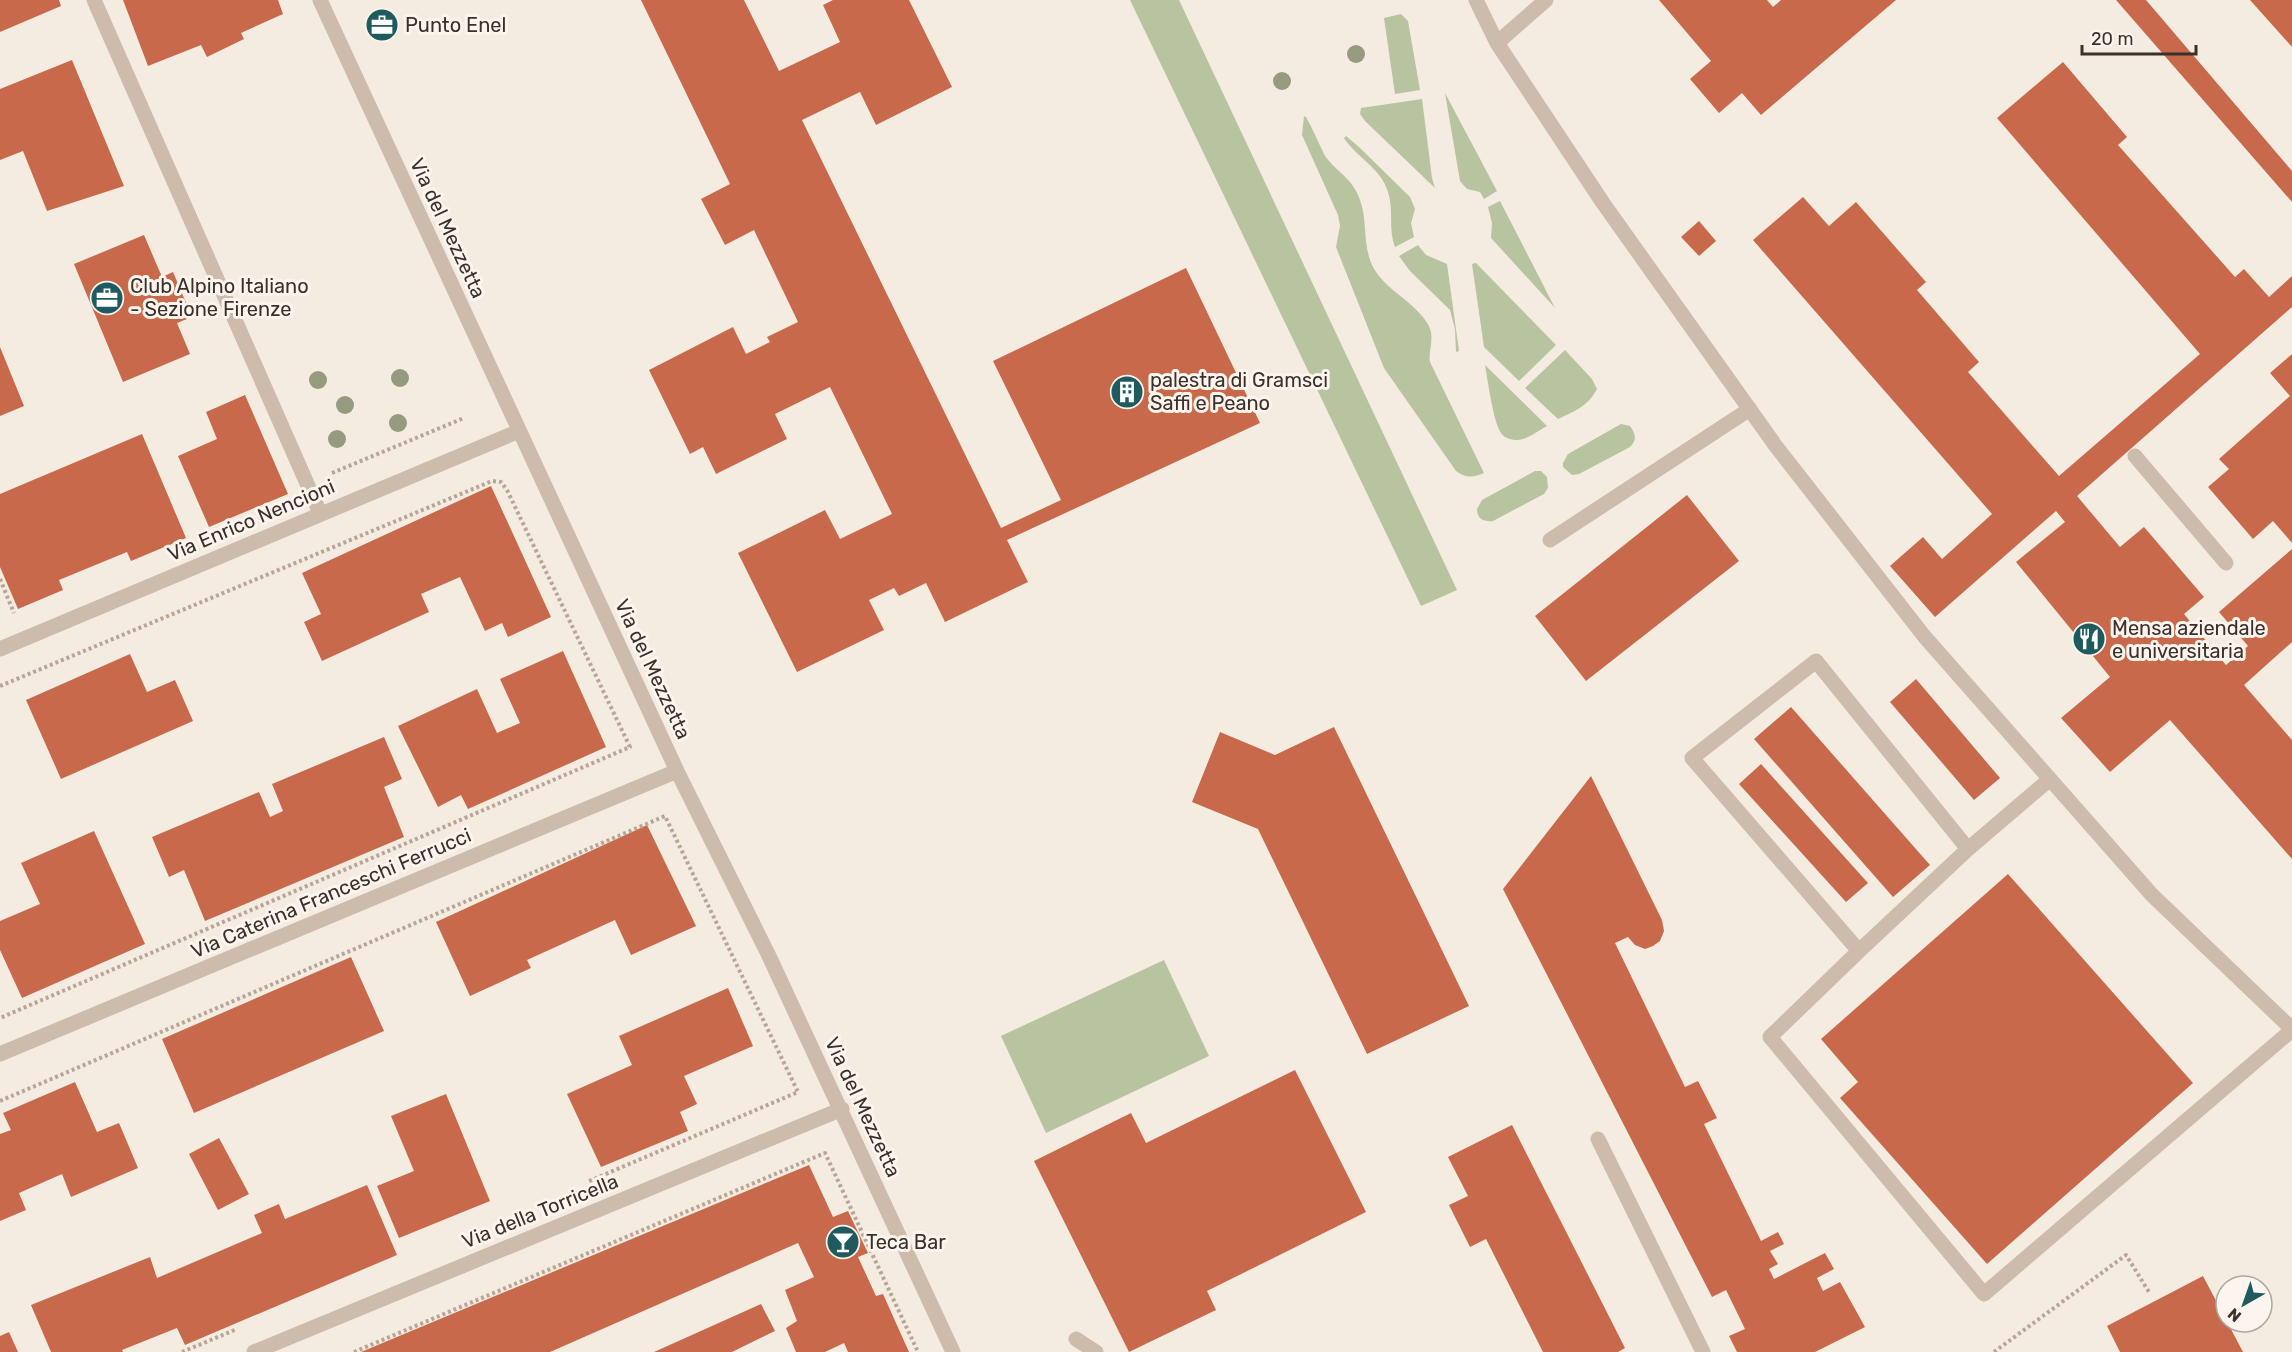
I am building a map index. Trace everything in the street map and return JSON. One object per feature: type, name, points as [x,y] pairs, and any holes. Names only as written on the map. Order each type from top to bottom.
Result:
[{"type":"street","points":[[94,0],[320,513]]},
{"type":"street","name":"Via del Mezzetta","points":[[320,0],[677,771],[842,1109],[953,1352]]},
{"type":"street","points":[[1476,0],[1497,43],[1603,203],[1750,409],[1924,636],[2050,779],[2152,895],[2292,1029],[1984,1294],[1770,1036],[1968,849],[2050,779]]},
{"type":"street","points":[[1497,43],[1546,0]]},
{"type":"street","points":[[1550,540],[1750,409]]},
{"type":"street","name":"Via Enrico Nencioni","points":[[0,649],[519,431]]},
{"type":"street","points":[[2135,456],[2226,562]]},
{"type":"street","points":[[1859,951],[1692,758],[1816,661],[1968,849]]},
{"type":"street","name":"Via Caterina Franceschi Ferrucci","points":[[0,1054],[677,771]]},
{"type":"street","name":"Via della Torricella","points":[[254,1352],[842,1109]]},
{"type":"street","points":[[1598,1139],[1703,1352]]},
{"type":"street","points":[[1076,1339],[1095,1352]]},
{"type":"path","points":[[327,475],[464,418]]},
{"type":"path","points":[[0,686],[492,481],[501,482],[507,490],[630,747],[0,1018]]},
{"type":"path","points":[[0,579],[13,611],[18,617]]},
{"type":"path","points":[[0,1101],[665,816],[798,1092],[787,1097]]},
{"type":"path","points":[[354,1352],[825,1154],[918,1352]]},
{"type":"path","points":[[1994,1352],[2126,1255],[2149,1292]]},
{"type":"green space","points":[[1130,0],[1179,0],[1457,590],[1421,606]]},
{"type":"green space","points":[[1401,14],[1408,21],[1420,90],[1395,94],[1384,18]]},
{"type":"green space","points":[[1445,93],[1497,191],[1484,199],[1480,192],[1467,189],[1460,181]]},
{"type":"green space","points":[[1422,99],[1435,188],[1360,114],[1361,108]]},
{"type":"green space","points":[[1304,116],[1324,154],[1357,192],[1362,208],[1367,250],[1373,267],[1385,283],[1417,310],[1429,326],[1430,362],[1484,473],[1470,476],[1456,471],[1384,368],[1336,247],[1340,226],[1338,215],[1302,135]]},
{"type":"green space","points":[[1346,136],[1410,197],[1415,209],[1411,223],[1414,237],[1395,247],[1390,199],[1385,184],[1349,145],[1344,138]]},
{"type":"green space","points":[[1500,201],[1555,308],[1491,238],[1492,223],[1488,207]]},
{"type":"green space","points":[[1418,245],[1426,255],[1447,264],[1459,351],[1456,352],[1455,329],[1450,310],[1410,271],[1399,256]]},
{"type":"green space","points":[[1476,263],[1556,345],[1519,381],[1484,347],[1472,264]]},
{"type":"green space","points":[[1565,350],[1592,379],[1597,389],[1585,404],[1558,419],[1525,388]]},
{"type":"green space","points":[[1485,365],[1547,426],[1518,440],[1503,435],[1493,410]]},
{"type":"green space","points":[[1621,424],[1630,426],[1634,432],[1635,439],[1630,447],[1579,474],[1572,475],[1563,467],[1568,454]]},
{"type":"green space","points":[[1535,471],[1541,471],[1547,477],[1548,488],[1544,494],[1493,521],[1480,517],[1477,509],[1482,500]]},
{"type":"green space","points":[[1164,960],[1209,1056],[1046,1133],[1001,1036]]},
{"type":"building","points":[[0,0],[59,0],[61,6],[0,32]]},
{"type":"building","points":[[123,0],[278,0],[283,14],[241,33],[244,39],[207,57],[201,45],[148,66]]},
{"type":"building","points":[[641,0],[744,0],[779,71],[840,42],[823,5],[833,0],[909,0],[952,87],[876,125],[860,92],[802,120],[1001,528],[1061,500],[993,361],[1186,268],[1260,423],[1007,540],[1028,582],[945,622],[926,583],[899,596],[894,588],[869,600],[884,630],[797,672],[738,553],[825,510],[840,539],[892,514],[830,387],[775,414],[787,439],[716,474],[703,447],[690,454],[649,370],[733,327],[746,354],[770,342],[767,337],[798,322],[754,230],[725,245],[701,199],[730,184]]},
{"type":"building","points":[[1659,0],[1767,0],[1773,7],[1781,0],[1896,0],[1761,115],[1742,93],[1719,113],[1690,79],[1711,61]]},
{"type":"building","points":[[2116,0],[2146,0],[2292,171],[2292,202]]},
{"type":"building","points":[[2250,0],[2292,0],[2292,47]]},
{"type":"building","points":[[72,60],[124,186],[47,211],[23,151],[0,160],[0,89]]},
{"type":"building","points":[[2063,62],[2127,137],[2118,145],[2235,277],[2244,269],[2269,297],[2292,276],[2292,307],[2077,496],[2120,547],[2144,527],[2204,597],[2184,614],[2226,665],[2248,646],[2219,612],[2292,549],[2292,642],[2244,685],[2292,740],[2292,859],[2170,720],[2110,772],[2061,718],[2110,677],[2016,562],[2065,522],[2056,511],[1935,617],[1890,566],[1923,537],[1942,559],[1992,514],[1753,240],[1803,197],[1829,226],[1856,202],[1926,282],[1917,290],[1979,362],[1968,372],[2059,476],[2200,354],[1997,118]]},
{"type":"building","points":[[1699,221],[1716,241],[1699,256],[1681,237]]},
{"type":"building","points":[[144,235],[162,277],[173,272],[192,317],[177,323],[190,354],[123,382],[74,264]]},
{"type":"building","points":[[0,347],[24,406],[0,416]]},
{"type":"building","points":[[2292,354],[2292,543],[2273,521],[2253,539],[2208,487],[2229,469],[2219,459],[2290,396],[2270,373]]},
{"type":"building","points":[[245,395],[288,494],[209,527],[178,456],[217,439],[206,412]]},
{"type":"building","points":[[142,434],[186,538],[131,561],[127,552],[59,580],[63,590],[18,609],[0,567],[0,494]]},
{"type":"building","points":[[491,486],[551,617],[508,637],[502,623],[485,631],[460,577],[421,594],[429,612],[322,661],[304,622],[321,614],[302,573]]},
{"type":"building","points":[[1687,495],[1739,561],[1586,681],[1535,616]]},
{"type":"building","points":[[563,651],[606,747],[468,809],[461,795],[438,807],[398,726],[477,689],[497,733],[520,723],[500,679]]},
{"type":"building","points":[[130,654],[147,692],[175,680],[193,721],[61,779],[26,700]]},
{"type":"building","points":[[1916,679],[2000,778],[1974,800],[1890,702]]},
{"type":"building","points":[[1791,707],[1930,865],[1893,897],[1754,739]]},
{"type":"building","points":[[1334,727],[1469,1006],[1367,1054],[1258,829],[1192,802],[1220,732],[1275,755]]},
{"type":"building","points":[[384,737],[402,779],[384,787],[404,837],[205,921],[184,870],[169,877],[152,837],[259,792],[270,817],[283,811],[272,784]]},
{"type":"building","points":[[1761,764],[1868,883],[1846,902],[1739,784]]},
{"type":"building","points":[[1591,776],[1662,920],[1664,931],[1660,941],[1645,949],[1635,945],[1628,937],[1615,943],[1685,1087],[1698,1081],[1717,1118],[1704,1124],[1761,1241],[1778,1232],[1784,1244],[1770,1251],[1778,1264],[1769,1269],[1774,1279],[1825,1253],[1834,1269],[1817,1278],[1823,1291],[1840,1282],[1865,1327],[1815,1352],[1737,1352],[1729,1336],[1745,1329],[1726,1290],[1712,1297],[1503,889]]},
{"type":"building","points":[[647,825],[696,926],[631,955],[615,920],[527,960],[531,968],[470,996],[436,922]]},
{"type":"building","points":[[94,831],[145,944],[22,998],[0,950],[0,921],[40,904],[21,863]]},
{"type":"building","points":[[2008,874],[2193,1083],[1987,1264],[1840,1098],[1858,1082],[1821,1039]]},
{"type":"building","points":[[351,957],[384,1031],[194,1113],[162,1039]]},
{"type":"building","points":[[728,988],[753,1046],[684,1076],[697,1104],[680,1112],[688,1131],[601,1167],[567,1094],[632,1065],[619,1036]]},
{"type":"building","points":[[1295,1070],[1366,1212],[1207,1291],[1216,1310],[1129,1352],[1034,1161],[1131,1113],[1146,1143]]},
{"type":"building","points":[[75,1082],[97,1132],[119,1123],[138,1168],[71,1197],[62,1174],[19,1193],[26,1210],[0,1221],[0,1134],[11,1130],[3,1113]]},
{"type":"building","points":[[446,1094],[490,1201],[399,1238],[377,1186],[414,1171],[391,1116]]},
{"type":"building","points":[[1512,1125],[1625,1348],[1618,1352],[1543,1352],[1486,1239],[1470,1247],[1449,1205],[1468,1196],[1448,1157]]},
{"type":"building","points":[[219,1138],[249,1194],[218,1210],[189,1154]]},
{"type":"building","points":[[809,1165],[833,1217],[848,1211],[868,1253],[858,1257],[876,1296],[883,1294],[909,1352],[848,1352],[844,1343],[825,1352],[796,1352],[786,1328],[797,1321],[785,1290],[814,1277],[798,1243],[550,1352],[361,1352]]},
{"type":"building","points":[[367,1185],[397,1255],[185,1345],[177,1328],[122,1350],[123,1352],[51,1352],[31,1305],[150,1257],[157,1278],[262,1233],[254,1215],[279,1204],[285,1219]]},
{"type":"building","points":[[2203,1276],[2214,1297],[2214,1334],[2234,1334],[2243,1352],[2120,1352],[2107,1326]]},
{"type":"building","points":[[761,1304],[775,1331],[732,1352],[654,1352]]},
{"type":"building","points":[[9,1332],[18,1352],[0,1352],[0,1336]]},
{"type":"place","name":"Punto Enel","points":[[382,25]]},
{"type":"place","name":"Club Alpino Italiano - Sezione Firenze","points":[[107,298]]},
{"type":"place","name":"palestra di Gramsci Saffi e Peano","points":[[1127,392]]},
{"type":"place","name":"Mensa aziendale e universitaria","points":[[2089,639]]},
{"type":"place","name":"Teca Bar","points":[[843,1242]]}]
